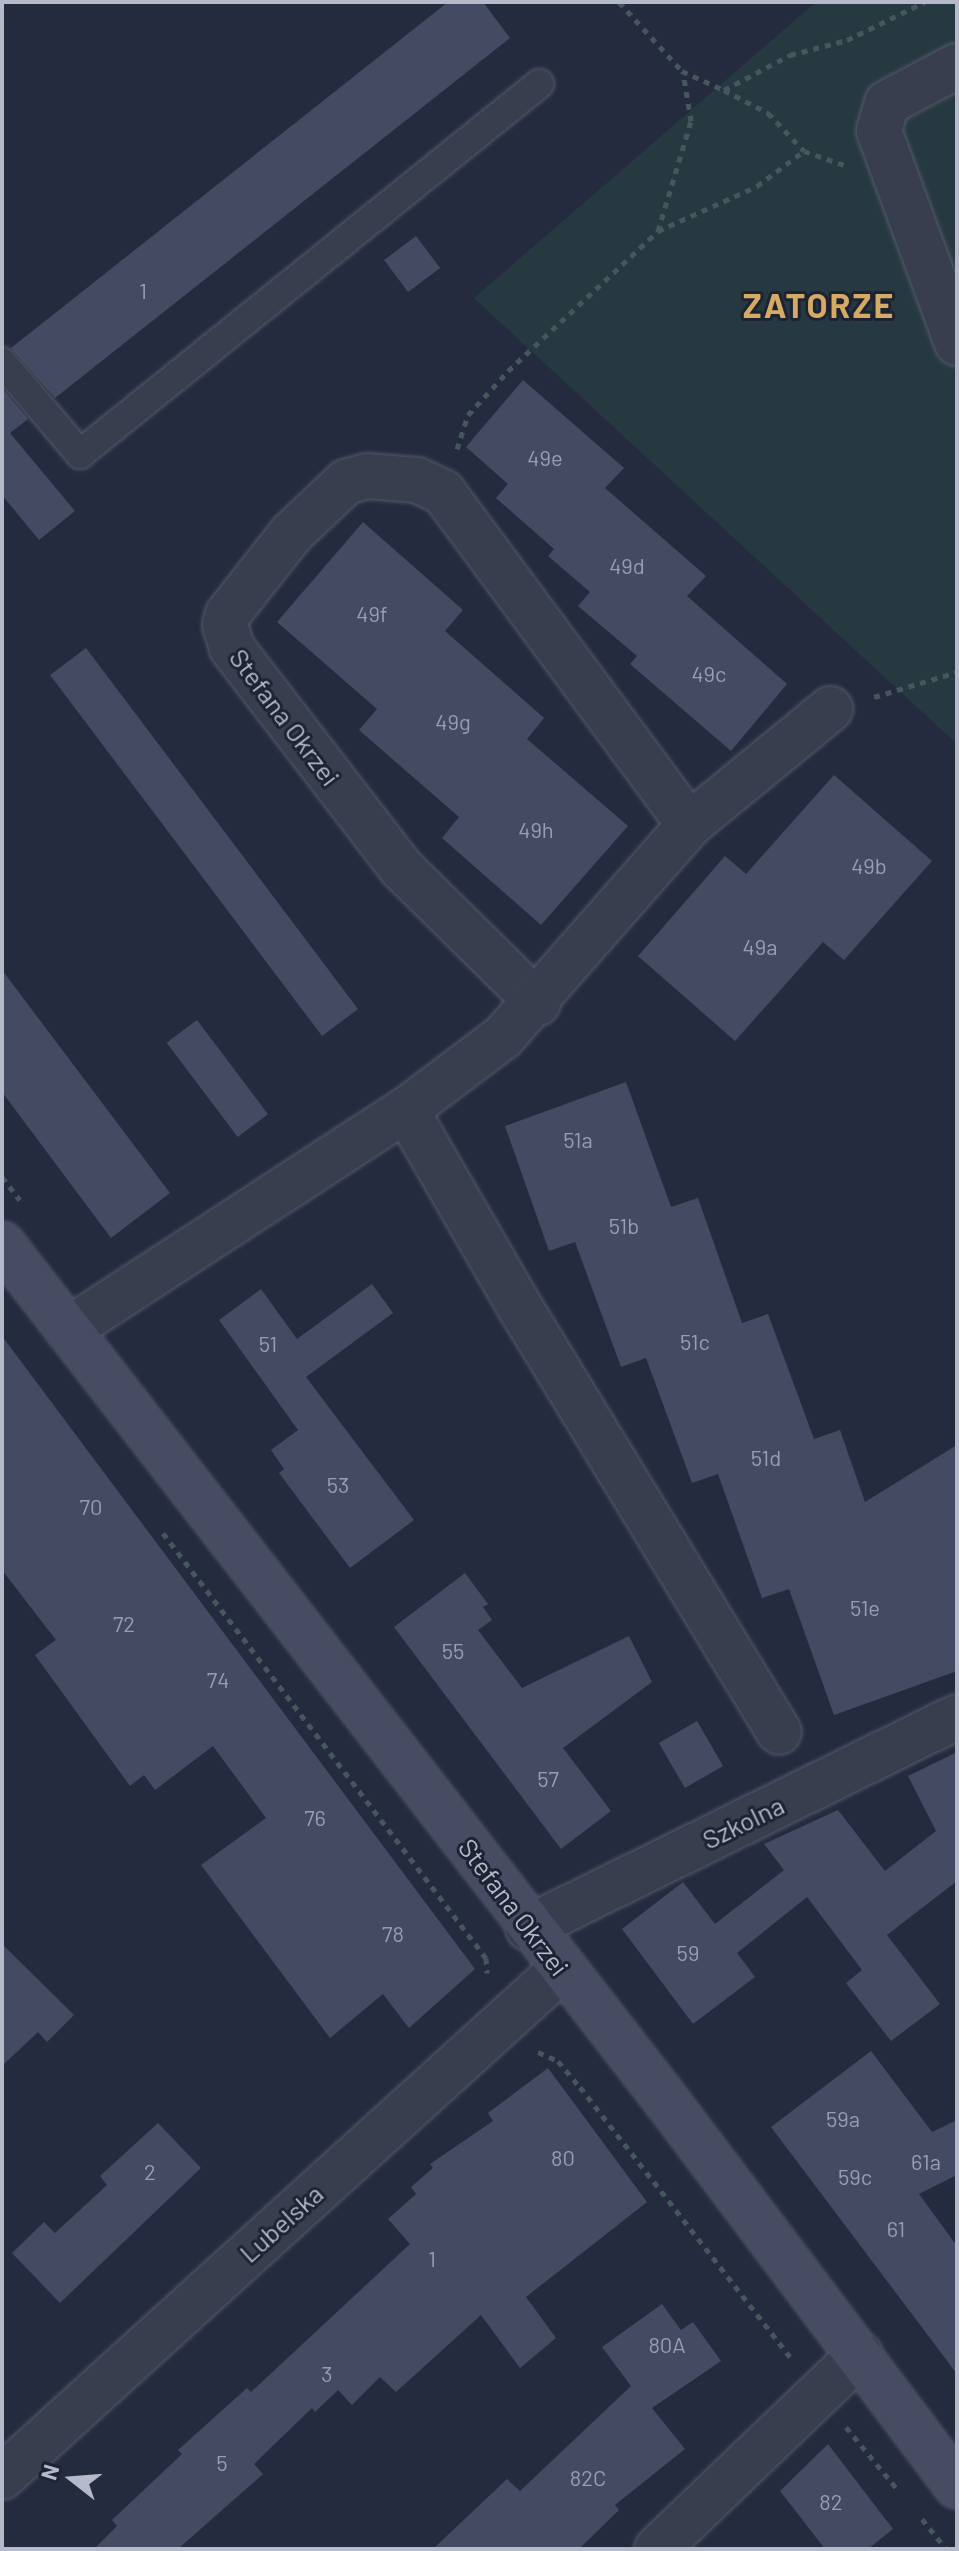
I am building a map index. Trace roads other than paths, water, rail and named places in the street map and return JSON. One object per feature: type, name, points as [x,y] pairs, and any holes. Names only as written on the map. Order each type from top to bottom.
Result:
[{"type":"street","points":[[957,66],[887,103],[879,116],[879,131],[957,343]]},
{"type":"street","name":"Stefana Okrzei","points":[[538,1003],[402,869],[268,699],[232,648],[225,625],[234,603],[291,534],[346,482],[388,475],[443,492],[689,825]]},
{"type":"street","points":[[68,1330],[406,1110],[503,1037],[538,1003],[689,825],[830,709]]},
{"type":"street","points":[[406,1110],[518,1304],[779,1732]]},
{"type":"street","name":"Stefana Okrzei","points":[[2,1244],[860,2354],[957,2486]]},
{"type":"street","name":"Szkolna","points":[[528,1928],[957,1717]]},
{"type":"street","name":"Lubelska","points":[[2,2477],[561,1970]]},
{"type":"street","points":[[657,2549],[860,2354]]},
{"type":"lane","points":[[2,362],[80,454],[539,84]]},
{"type":"district","name":"ZATORZE","points":[[819,305]]}]
